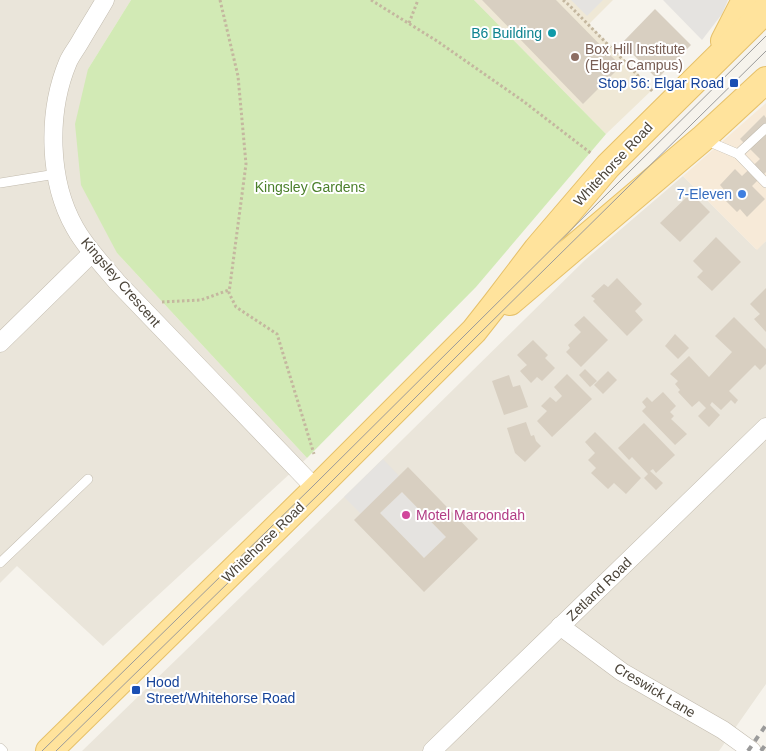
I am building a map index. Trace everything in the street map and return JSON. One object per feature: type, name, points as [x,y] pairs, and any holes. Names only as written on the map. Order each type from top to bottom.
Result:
[{"type":"main road","points":[[714,62],[745,0]]},
{"type":"main road","name":"Whitehorse Road","points":[[474,331],[537,249],[608,166],[766,10]]},
{"type":"main road","name":"Whitehorse Road","points":[[49,751],[474,331],[702,139],[766,80]]},
{"type":"street","name":"Kingsley Crescent","points":[[105,0],[68,61],[58,93],[54,126],[54,158],[60,196],[75,228],[92,253],[137,304],[316,489]]},
{"type":"street","points":[[0,343],[92,253]]},
{"type":"street","name":"Zetland Road","points":[[432,751],[766,427]]},
{"type":"street","name":"Creswick Lane","points":[[560,626],[622,672],[723,730],[752,751]]},
{"type":"lane","points":[[738,154],[766,128]]},
{"type":"lane","points":[[702,139],[738,154],[766,183]]},
{"type":"lane","points":[[0,183],[56,174]]},
{"type":"lane","points":[[0,563],[88,479]]},
{"type":"lane","points":[[0,748],[3,751]]},
{"type":"path","points":[[220,0],[238,76],[246,164],[229,293],[236,307],[277,334],[314,454]]},
{"type":"path","points":[[371,0],[437,41],[586,149]]},
{"type":"path","points":[[409,24],[418,0]]},
{"type":"path","points":[[563,0],[653,92]]},
{"type":"path","points":[[137,304],[201,300],[230,290]]},
{"type":"shaded area","points":[[0,0],[131,0],[88,69],[117,253],[307,458],[103,646],[17,566],[0,583]]},
{"type":"shaded area","name":"Box Hill Institute (Elgar Campus)","points":[[474,0],[613,0],[589,24],[653,89],[606,134]]},
{"type":"shaded area","points":[[571,0],[603,0],[587,16]]},
{"type":"shaded area","points":[[663,0],[728,0],[722,14],[702,40]]},
{"type":"shaded area","name":"7-Eleven","points":[[766,103],[766,241],[757,250],[683,176]]},
{"type":"shaded area","points":[[683,176],[756,249],[766,241],[766,684],[719,751],[82,751],[585,260]]},
{"type":"shaded area","points":[[383,459],[399,476],[361,514],[344,497]]},
{"type":"shaded area","points":[[402,492],[446,537],[424,558],[380,513]]},
{"type":"green space","name":"Kingsley Gardens","points":[[131,0],[474,0],[606,134],[476,287],[307,458],[117,253],[81,185],[75,124],[88,69]]},
{"type":"building","name":"B6 Building","points":[[482,0],[556,0],[621,66],[583,104]]},
{"type":"building","points":[[655,9],[691,45],[657,79],[622,43]]},
{"type":"building","points":[[764,115],[766,118],[766,172],[752,186],[765,199],[747,217],[740,209],[737,212],[722,197],[726,192],[720,185],[735,169],[742,176],[760,159],[740,139]]},
{"type":"building","points":[[691,193],[710,212],[680,242],[660,223]]},
{"type":"building","points":[[716,237],[741,262],[712,291],[697,277],[703,271],[693,261]]},
{"type":"building","points":[[617,278],[642,304],[635,311],[643,320],[627,336],[593,301],[595,299],[591,296],[604,284],[608,287]]},
{"type":"building","points":[[766,288],[766,332],[754,319],[760,314],[750,304]]},
{"type":"building","points":[[584,316],[608,340],[581,367],[566,352],[570,348],[568,345],[581,332],[574,325]]},
{"type":"building","points":[[734,317],[766,349],[766,364],[760,370],[755,365],[729,391],[738,400],[735,404],[731,400],[721,410],[712,402],[710,405],[720,415],[709,427],[698,416],[706,408],[699,401],[692,407],[678,392],[680,390],[675,384],[678,381],[670,374],[689,356],[709,377],[732,352],[715,336]]},
{"type":"building","points":[[675,334],[689,348],[678,359],[665,346]]},
{"type":"building","points":[[533,340],[548,355],[545,358],[555,368],[542,381],[537,377],[531,383],[520,371],[527,365],[517,355]]},
{"type":"building","points":[[585,369],[597,381],[590,387],[579,375]]},
{"type":"building","points":[[608,371],[617,380],[603,394],[594,385]]},
{"type":"building","points":[[567,374],[592,399],[552,437],[537,421],[547,411],[541,406],[550,397],[556,402],[562,396],[554,387]]},
{"type":"building","points":[[509,375],[513,387],[520,385],[528,407],[504,415],[492,381]]},
{"type":"building","points":[[663,392],[676,406],[670,412],[674,416],[671,419],[687,434],[675,445],[642,411],[646,407],[642,402],[647,397],[652,402]]},
{"type":"building","points":[[526,422],[531,436],[534,435],[536,441],[541,446],[525,462],[515,453],[507,428]]},
{"type":"building","points":[[644,423],[675,455],[656,473],[653,469],[650,471],[663,483],[656,490],[644,478],[648,474],[632,457],[629,460],[618,448]]},
{"type":"building","points":[[595,432],[641,478],[626,494],[614,483],[608,489],[591,473],[596,468],[588,460],[595,453],[585,442]]},
{"type":"building","points":[[408,467],[478,539],[424,592],[354,520]],"holes":[[[402,492],[446,537],[424,558],[380,513]]]},
{"type":"tram line","points":[[42,751],[313,486],[766,36]]},
{"type":"tram line","points":[[56,751],[320,493],[766,51]]},
{"type":"railway","points":[[748,751],[766,725]]},
{"type":"railway","points":[[761,751],[766,744]]},
{"type":"place","name":"B6 Building","points":[[552,33]]},
{"type":"place","name":"Box Hill Institute (Elgar Campus)","points":[[575,57]]},
{"type":"place","name":"Stop 56: Elgar Road","points":[[734,83]]},
{"type":"place","name":"7-Eleven","points":[[742,194]]},
{"type":"place","name":"Motel Maroondah","points":[[406,515]]},
{"type":"place","name":"Hood Street/Whitehorse Road","points":[[136,690]]}]
